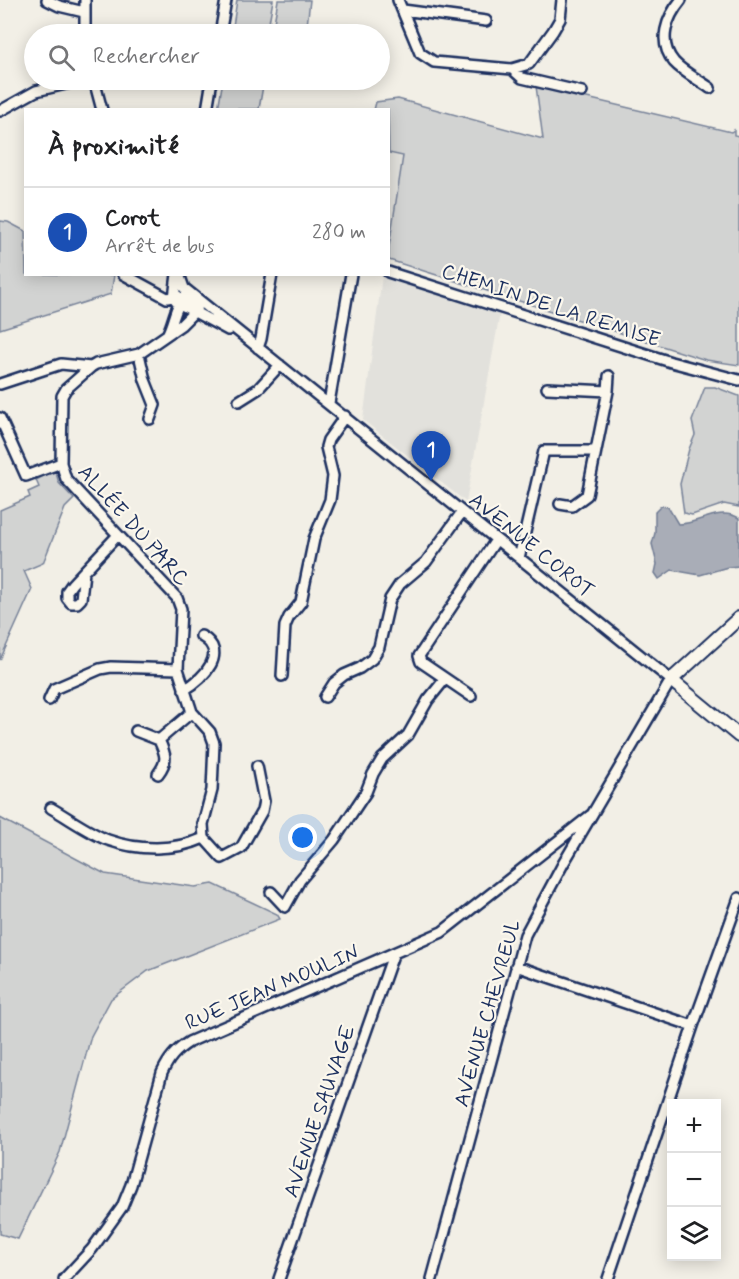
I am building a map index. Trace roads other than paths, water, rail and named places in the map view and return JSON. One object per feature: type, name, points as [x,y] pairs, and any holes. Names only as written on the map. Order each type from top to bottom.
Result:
[{"type":"street","points":[[47,0],[59,6],[84,12]]},
{"type":"street","points":[[85,0],[85,24]]},
{"type":"street","points":[[222,24],[226,0]]},
{"type":"street","points":[[398,0],[420,53],[434,62],[512,69],[529,64],[553,31],[560,19],[562,0]]},
{"type":"street","points":[[681,0],[673,9],[667,23],[665,36],[668,50],[675,62],[710,88]]},
{"type":"street","points":[[403,10],[486,21]]},
{"type":"street","points":[[512,69],[522,78],[582,92]]},
{"type":"street","points":[[0,111],[40,90]]},
{"type":"street","points":[[97,90],[101,108]]},
{"type":"street","points":[[207,108],[210,90]]},
{"type":"street","name":"CHEMIN DE LA REMISE","points":[[390,273],[671,362],[739,380]]},
{"type":"street","points":[[127,276],[167,298],[176,300],[184,297],[203,309],[212,310]]},
{"type":"street","points":[[168,333],[174,322],[178,276]]},
{"type":"street","points":[[176,300],[184,288],[179,276]]},
{"type":"street","points":[[258,348],[272,276]]},
{"type":"street","points":[[329,403],[351,276]]},
{"type":"street","name":"AVENUE COROT","points":[[184,288],[671,680]]},
{"type":"street","name":"AVENUE COROT","points":[[176,300],[258,348]]},
{"type":"street","name":"ALLÉE DU PARC","points":[[194,312],[181,325],[139,354],[96,364],[66,389],[62,396],[61,463],[66,479],[177,598],[181,609],[178,669],[192,712],[210,732],[214,743],[212,790],[203,824],[204,838]]},
{"type":"street","points":[[139,354],[145,380],[155,405],[150,419]]},
{"type":"street","points":[[0,384],[61,364],[91,368]]},
{"type":"street","points":[[239,401],[258,389],[280,365]]},
{"type":"street","points":[[560,504],[572,506],[587,495],[609,376]]},
{"type":"street","points":[[547,388],[608,391]]},
{"type":"street","points":[[282,676],[285,626],[301,602],[314,539],[330,500],[333,476],[326,447],[328,440],[345,417]]},
{"type":"street","points":[[0,418],[26,476],[61,463]]},
{"type":"street","points":[[519,558],[544,451],[596,452]]},
{"type":"street","points":[[325,697],[334,682],[372,659],[379,646],[390,599],[400,584],[426,562],[462,512]]},
{"type":"street","points":[[84,572],[118,535]]},
{"type":"street","points":[[471,696],[421,662],[419,656],[496,540]]},
{"type":"street","points":[[739,618],[671,680],[739,736]]},
{"type":"street","points":[[184,690],[196,683],[214,658],[211,641],[201,636]]},
{"type":"street","points":[[49,700],[54,689],[100,669],[111,667],[178,669]]},
{"type":"street","points":[[271,892],[285,907],[300,880],[334,840],[366,792],[382,759],[408,735],[428,700],[445,679]]},
{"type":"street","name":"AVENUE CHEVREUL","points":[[432,1279],[525,935],[576,842],[671,680]]},
{"type":"street","points":[[159,741],[192,712]]},
{"type":"street","points":[[136,731],[159,741],[166,757],[166,764],[158,774]]},
{"type":"street","points":[[51,808],[107,840],[136,847],[175,847],[204,838],[222,858],[241,848],[262,811],[264,801],[256,766]]},
{"type":"street","name":"RUE JEAN MOULIN","points":[[64,1279],[98,1241],[122,1207],[131,1185],[162,1073],[175,1051],[189,1042],[442,932],[595,811]]},
{"type":"street","points":[[566,834],[573,835],[576,842]]},
{"type":"street","points":[[608,1279],[693,1026],[739,898]]},
{"type":"street","name":"AVENUE SAUVAGE","points":[[279,1279],[393,955]]},
{"type":"street","points":[[516,966],[693,1026]]},
{"type":"place","name":"Corot","points":[[431,481]]}]
